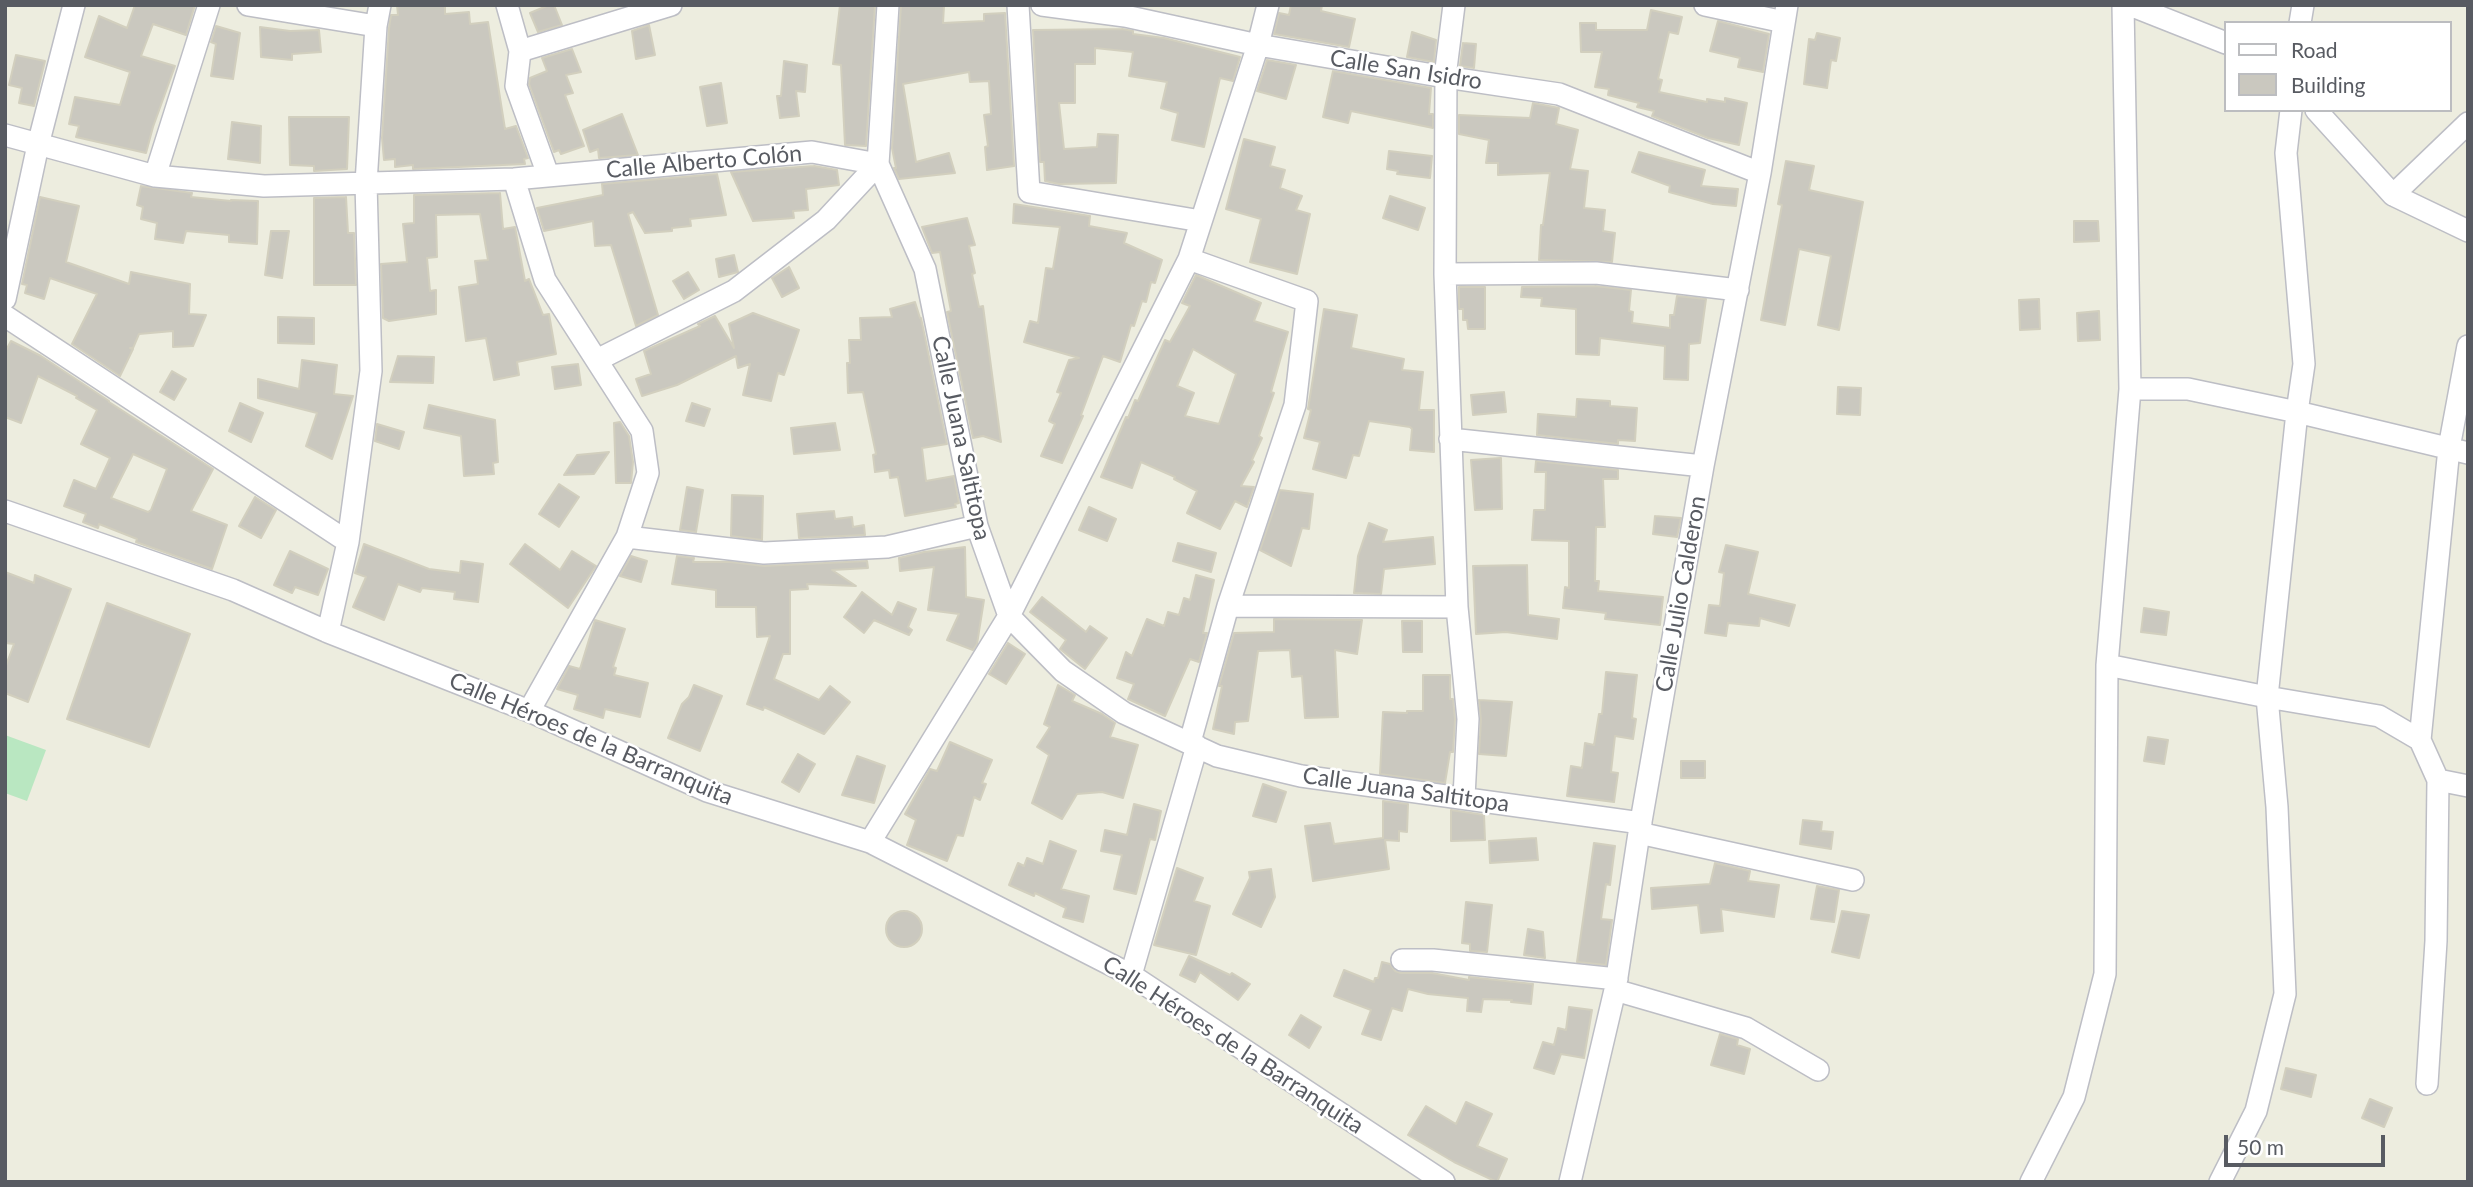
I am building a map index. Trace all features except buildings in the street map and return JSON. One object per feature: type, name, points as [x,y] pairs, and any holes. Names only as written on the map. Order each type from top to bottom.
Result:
[{"type":"street","points":[[5,299],[38,145],[74,5]]},
{"type":"street","points":[[155,176],[209,5]]},
{"type":"street","points":[[248,5],[378,16],[366,183],[371,370],[348,542],[328,632]]},
{"type":"street","points":[[507,5],[520,51],[516,86],[548,176]]},
{"type":"street","points":[[520,51],[671,5]]},
{"type":"street","name":"Calle Juana Saltitopa","points":[[888,5],[878,164],[925,269],[977,526],[1009,616],[1063,671],[1124,713],[1217,755],[1301,776],[1464,797],[1640,828],[1853,880]]},
{"type":"street","points":[[1018,5],[1029,192],[1201,220]]},
{"type":"street","name":"Calle San Isidro","points":[[1042,5],[1126,10],[1258,45],[1559,94],[1760,173]]},
{"type":"street","points":[[870,842],[1009,616],[1189,259],[1258,45],[1268,5]]},
{"type":"street","points":[[1454,5],[1446,77],[1445,274],[1457,607],[1468,719],[1464,797]]},
{"type":"street","points":[[1704,5],[1786,14]]},
{"type":"street","points":[[2031,1182],[2074,1097],[2105,974],[2107,665],[2130,388],[2123,5]]},
{"type":"street","points":[[2130,5],[2224,42]]},
{"type":"street","name":"Calle Julio Calderon","points":[[1570,1182],[1616,985],[1640,828],[1703,466],[1760,173],[1786,14]]},
{"type":"street","points":[[2220,1182],[2256,1111],[2285,994],[2277,807],[2267,697],[2304,364],[2286,153],[2291,112]]},
{"type":"street","points":[[2318,112],[2393,195],[2468,231]]},
{"type":"street","points":[[2393,195],[2468,123]]},
{"type":"street","name":"Calle Alberto Colón","points":[[5,135],[155,176],[264,186],[514,179],[812,152],[878,164]]},
{"type":"street","points":[[597,360],[734,291],[826,220],[878,164]]},
{"type":"street","points":[[514,179],[545,280],[642,431],[648,473],[627,537],[529,711]]},
{"type":"street","points":[[1131,975],[1194,744],[1228,606],[1295,405],[1307,301],[1189,259]]},
{"type":"street","points":[[1445,274],[1596,273],[1738,290]]},
{"type":"street","points":[[5,316],[348,542]]},
{"type":"street","points":[[2427,1084],[2436,941],[2438,780],[2420,740],[2458,450],[2468,346]]},
{"type":"street","points":[[2130,388],[2188,388],[2458,450]]},
{"type":"street","points":[[1450,439],[1703,466]]},
{"type":"street","name":"Calle Héroes de la Barranquita","points":[[5,510],[233,590],[328,632],[529,711],[706,791],[870,842],[1131,975],[1444,1182]]},
{"type":"street","points":[[627,537],[764,553],[887,547],[977,526]]},
{"type":"street","points":[[1228,606],[1457,607]]},
{"type":"street","points":[[2107,665],[2379,716],[2420,740]]},
{"type":"street","points":[[2438,780],[2468,786]]},
{"type":"street","points":[[1402,960],[1433,960],[1616,985],[1746,1028],[1818,1070]]},
{"type":"green space","points":[[5,735],[46,750],[27,801],[5,793]]}]
